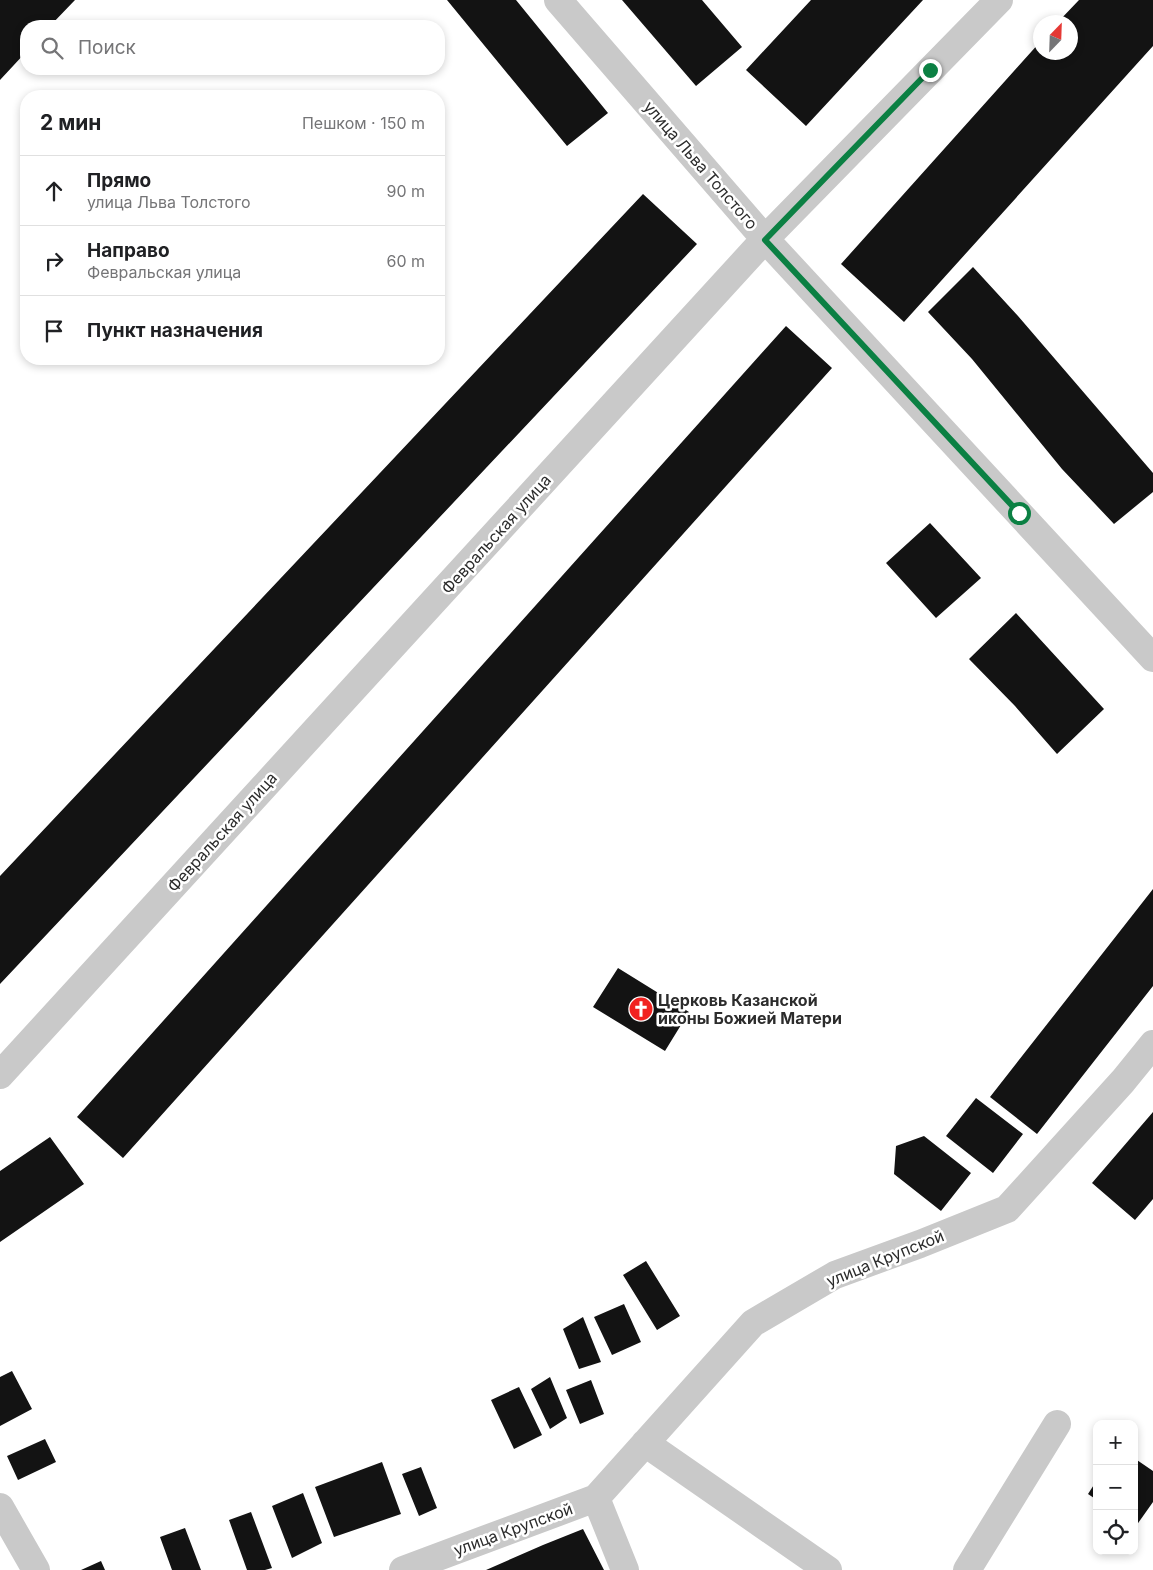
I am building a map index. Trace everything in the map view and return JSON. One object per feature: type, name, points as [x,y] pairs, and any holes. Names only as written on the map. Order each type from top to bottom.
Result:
[{"type":"street","name":"улица Льва Толстого","points":[[558,0],[765,240],[1153,658]]},
{"type":"street","name":"Февральская улица","points":[[0,1075],[765,240],[999,0]]},
{"type":"street","name":"улица Крупской","points":[[402,1570],[596,1498],[753,1323],[835,1275],[920,1244],[1007,1209],[1123,1081],[1153,1044]]},
{"type":"street","points":[[967,1570],[1057,1424]]},
{"type":"street","points":[[646,1443],[828,1570]]},
{"type":"street","points":[[596,1498],[625,1570]]},
{"type":"street","points":[[0,1507],[36,1570]]},
{"type":"building","points":[[0,0],[75,0],[56,20],[20,20],[20,58],[0,80]]},
{"type":"building","points":[[447,0],[516,0],[608,113],[567,146]]},
{"type":"building","points":[[622,0],[702,0],[742,47],[696,86]]},
{"type":"building","points":[[811,0],[923,0],[806,126],[746,70]]},
{"type":"building","points":[[1079,0],[1153,0],[1153,46],[904,322],[841,264],[1033,50],[1033,60],[1078,60],[1078,15],[1065,15]]},
{"type":"building","points":[[643,194],[697,244],[0,984],[0,876]]},
{"type":"building","points":[[973,267],[1018,316],[1153,473],[1153,492],[1114,524],[1062,469],[972,359],[928,312]]},
{"type":"building","points":[[786,326],[832,368],[123,1158],[77,1117]]},
{"type":"building","points":[[930,523],[981,578],[936,618],[886,563]]},
{"type":"building","points":[[1016,613],[1104,709],[1057,754],[1015,706],[969,659]]},
{"type":"building","points":[[1153,889],[1153,986],[1037,1134],[990,1097]]},
{"type":"building","name":"Церковь Казанской иконы Божией Матери","points":[[618,968],[689,1012],[665,1051],[593,1007]]},
{"type":"building","points":[[976,1098],[1023,1134],[993,1173],[946,1136]]},
{"type":"building","points":[[1153,1112],[1153,1199],[1135,1220],[1092,1183]]},
{"type":"building","points":[[924,1136],[971,1173],[941,1211],[894,1174],[896,1146]]},
{"type":"building","points":[[50,1137],[84,1184],[0,1242],[0,1171]]},
{"type":"building","points":[[646,1261],[680,1316],[657,1330],[623,1275]]},
{"type":"building","points":[[624,1304],[641,1342],[612,1355],[594,1317]]},
{"type":"building","points":[[583,1317],[601,1362],[579,1369],[563,1329]]},
{"type":"building","points":[[12,1371],[32,1409],[0,1426],[0,1377]]},
{"type":"building","points":[[550,1377],[567,1418],[550,1429],[531,1389]]},
{"type":"building","points":[[591,1380],[604,1414],[580,1424],[566,1390]]},
{"type":"building","points":[[519,1387],[542,1435],[514,1449],[491,1400]]},
{"type":"building","points":[[45,1439],[56,1462],[18,1480],[7,1456]]},
{"type":"building","points":[[1138,1461],[1153,1471],[1153,1502],[1138,1523]]},
{"type":"building","points":[[382,1462],[401,1514],[334,1537],[315,1487]]},
{"type":"building","points":[[421,1467],[437,1508],[419,1516],[402,1474]]},
{"type":"building","points":[[1093,1486],[1093,1497],[1088,1494]]},
{"type":"building","points":[[303,1493],[322,1543],[292,1558],[272,1506]]},
{"type":"building","points":[[251,1512],[272,1568],[247,1570],[229,1520]]},
{"type":"building","points":[[185,1528],[201,1570],[172,1570],[160,1537]]},
{"type":"building","points":[[583,1529],[604,1570],[486,1570],[543,1545]]},
{"type":"building","points":[[101,1561],[105,1570],[81,1570]]},
{"type":"place","name":"Церковь Казанской иконы Божией Матери","points":[[641,1009]]},
{"type":"route","points":[[930,70],[765,240],[1019,513]]}]
